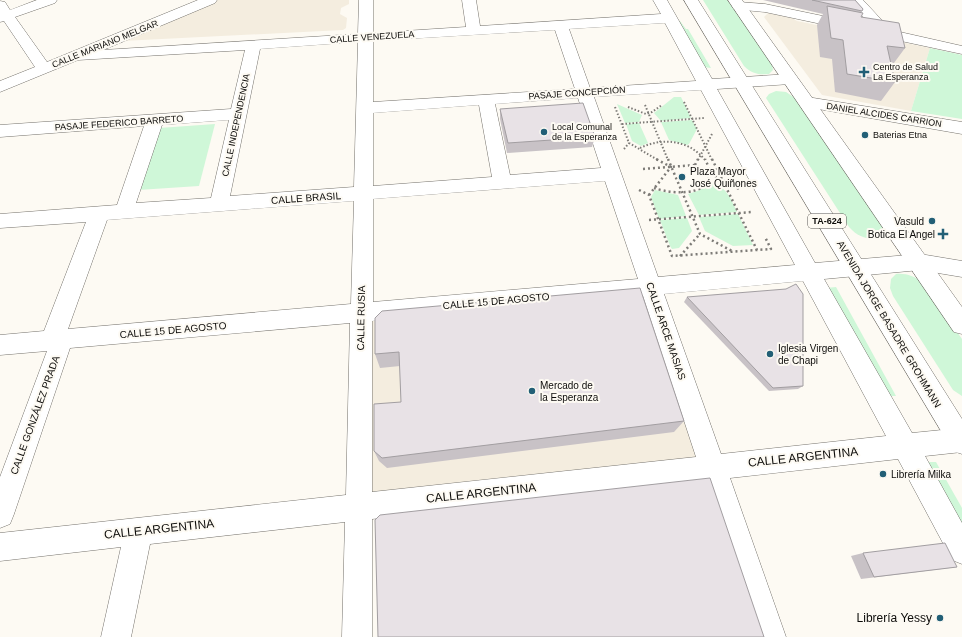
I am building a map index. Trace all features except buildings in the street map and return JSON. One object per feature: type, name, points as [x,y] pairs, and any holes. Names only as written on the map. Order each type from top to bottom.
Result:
[{"type":"main road","points":[[44,69],[3,12],[50,0]]},
{"type":"main road","name":"CALLE MARIANO MELGAR","points":[[0,87],[210,0]]},
{"type":"main road","name":"CALLE RUSIA","points":[[357,637],[366,0]]},
{"type":"main road","points":[[469,0],[474,30]]},
{"type":"main road","name":"AVENIDA JORGE BASADRE GROHMANN","points":[[691,0],[961,441]]},
{"type":"main road","points":[[855,0],[886,34]]},
{"type":"main road","points":[[737,3],[962,50]]},
{"type":"main road","points":[[737,3],[920,262],[962,325]]},
{"type":"main road","points":[[665,9],[962,550]]},
{"type":"main road","name":"CALLE VENEZUELA","points":[[75,56],[561,25],[665,9]]},
{"type":"main road","name":"CALLE ARCE MASIAS","points":[[561,25],[771,637]]},
{"type":"main road","name":"CALLE INDEPENDENCIA","points":[[219,205],[253,45]]},
{"type":"main road","name":"PASAJE CONCEPCIÓN","points":[[364,108],[790,79]]},
{"type":"main road","points":[[486,99],[502,183]]},
{"type":"main road","name":"DANIEL ALCIDES CARRION","points":[[807,102],[960,130]]},
{"type":"main road","name":"PASAJE FEDERICO BARRETO","points":[[0,131],[238,114]]},
{"type":"main road","points":[[124,212],[155,120]]},
{"type":"main road","name":"CALLE BRASIL","points":[[0,221],[613,174]]},
{"type":"main road","name":"CALLE GONZÁLEZ PRADA","points":[[0,514],[99,214]]},
{"type":"main road","name":"CALLE 15 DE AGOSTO","points":[[0,345],[920,262],[962,269]]},
{"type":"main road","name":"CALLE ARGENTINA","points":[[0,547],[713,467],[961,441]]},
{"type":"main road","points":[[116,637],[139,531]]},
{"type":"path","points":[[681,96],[757,250]]},
{"type":"path","points":[[613,101],[629,143],[671,167]]},
{"type":"path","points":[[645,104],[700,234],[733,252]]},
{"type":"path","points":[[626,106],[645,115],[649,114]]},
{"type":"path","points":[[622,124],[704,118]]},
{"type":"path","points":[[695,165],[712,134]]},
{"type":"path","points":[[640,148],[650,143],[660,141],[682,144],[701,155],[707,162],[710,173],[708,180],[703,186],[692,192],[683,194],[667,193],[654,188]]},
{"type":"path","points":[[642,169],[695,165],[741,190]]},
{"type":"path","points":[[671,167],[648,195],[672,256],[771,249]]},
{"type":"path","points":[[629,222],[752,212]]},
{"type":"path","points":[[680,256],[700,234]]},
{"type":"shaded area","points":[[212,0],[349,0],[349,4],[341,8],[340,14],[347,18],[346,28],[343,30],[122,41]]},
{"type":"shaded area","name":"Centro de Salud La Esperanza","points":[[768,13],[792,18],[797,21],[930,48],[911,111],[822,95],[764,17]]},
{"type":"shaded area","points":[[651,287],[713,467],[358,507],[361,313]]},
{"type":"green space","points":[[703,0],[728,0],[772,64],[773,70],[769,74],[756,73],[750,71],[744,66]]},
{"type":"green space","points":[[677,21],[680,21],[686,29],[688,29],[711,68],[703,67]]},
{"type":"green space","points":[[930,48],[962,55],[962,119],[911,111]]},
{"type":"green space","points":[[776,91],[786,92],[795,98],[886,230],[880,238],[871,239],[863,237],[849,227],[766,98],[769,94]]},
{"type":"green space","points":[[674,97],[681,97],[691,118],[661,121],[654,113]]},
{"type":"green space","points":[[617,104],[642,115],[639,122],[625,123]]},
{"type":"green space","points":[[692,120],[697,129],[687,145],[669,140],[661,122]]},
{"type":"green space","points":[[639,123],[648,143],[641,146],[632,141],[626,124]]},
{"type":"green space","points":[[215,124],[199,186],[138,190],[159,128]]},
{"type":"green space","points":[[708,183],[724,189],[730,197],[737,212],[699,215],[688,194],[700,190]]},
{"type":"green space","points":[[655,190],[678,195],[686,216],[659,219],[651,197]]},
{"type":"green space","points":[[738,214],[753,245],[733,246],[705,231],[699,217]]},
{"type":"green space","points":[[687,218],[692,231],[679,248],[672,249],[660,220]]},
{"type":"green space","points":[[896,274],[910,275],[922,282],[962,339],[962,396],[953,390],[893,296],[890,288],[891,279]]},
{"type":"green space","points":[[836,287],[896,396],[888,396],[826,288]]},
{"type":"green space","points":[[926,462],[936,462],[962,508],[962,533]]},
{"type":"place","name":"Centro de Salud La Esperanza","points":[[864,72]]},
{"type":"place","name":"Local Comunal de la Esperanza","points":[[544,132]]},
{"type":"place","name":"Baterias Etna","points":[[865,135]]},
{"type":"place","name":"Plaza Mayor José Quiñones","points":[[682,177]]},
{"type":"place","name":"Vasuld","points":[[932,221]]},
{"type":"place","name":"Botica El Angel","points":[[943,234]]},
{"type":"place","name":"Iglesia Virgen de Chapi","points":[[770,354]]},
{"type":"place","name":"Mercado de la Esperanza","points":[[532,391]]},
{"type":"place","name":"Librería Milka","points":[[883,474]]},
{"type":"place","name":"Librería Yessy","points":[[940,618]]}]
